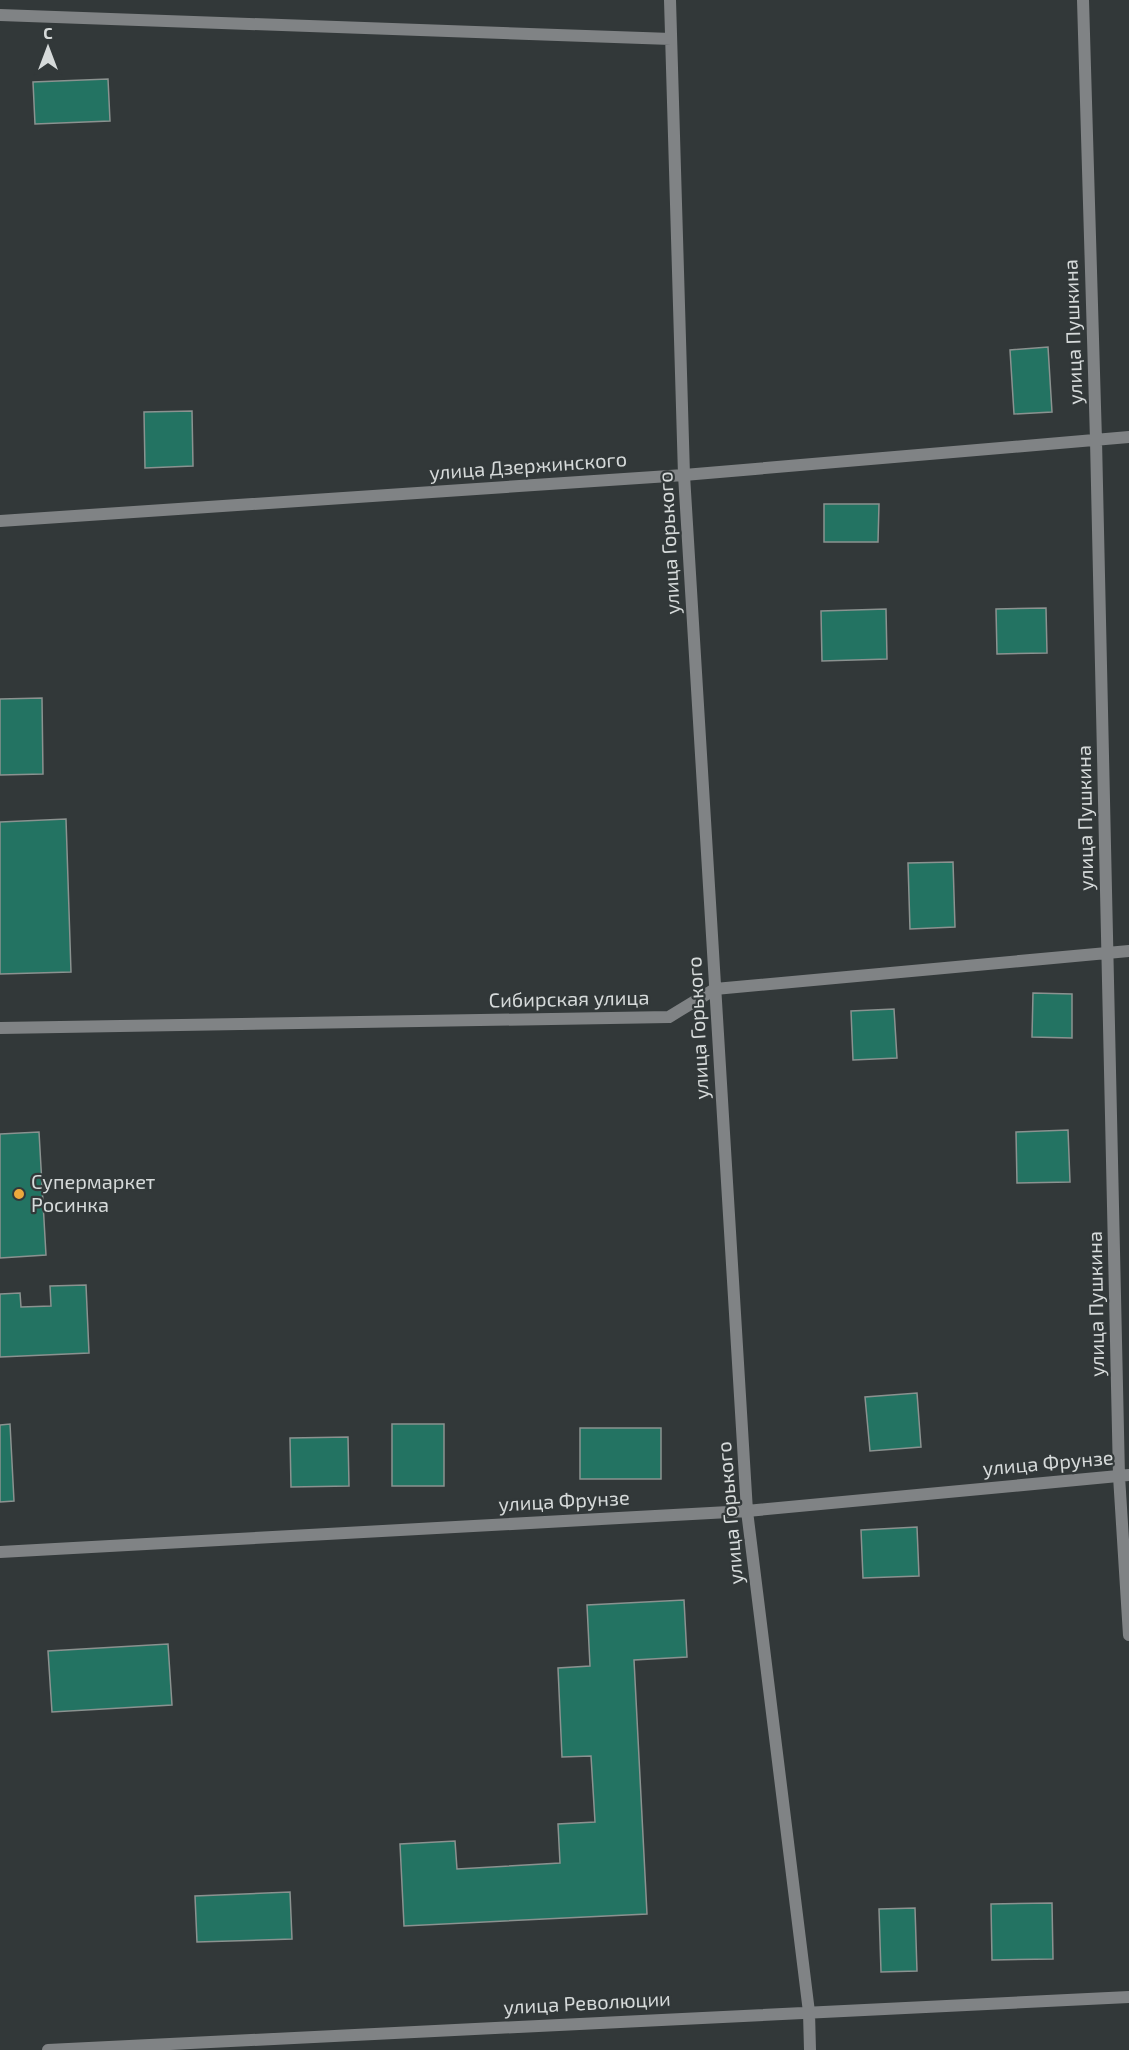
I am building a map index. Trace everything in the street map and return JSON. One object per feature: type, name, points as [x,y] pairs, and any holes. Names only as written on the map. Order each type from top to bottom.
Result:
[{"type":"street","name":"улица Горького","points":[[670,0],[684,476],[747,1511],[809,2012],[810,2050]]},
{"type":"street","name":"улица Пушкина","points":[[1083,0],[1096,440],[1107,952],[1129,1635]]},
{"type":"street","points":[[0,15],[671,39]]},
{"type":"street","name":"улица Дзержинского","points":[[0,521],[684,476],[1129,437]]},
{"type":"street","name":"Сибирская улица","points":[[0,1028],[669,1017],[715,989],[1129,951]]},
{"type":"street","name":"улица Фрунзе","points":[[0,1552],[747,1511],[1124,1475]]},
{"type":"street","name":"улица Революции","points":[[48,2050],[1129,1997]]},
{"type":"building","points":[[108,79],[110,121],[35,124],[33,82]]},
{"type":"building","points":[[1048,347],[1052,412],[1014,414],[1010,350]]},
{"type":"building","points":[[192,411],[193,466],[145,468],[144,412]]},
{"type":"building","points":[[824,504],[879,504],[878,542],[824,542]]},
{"type":"building","points":[[1046,608],[1047,653],[997,654],[996,609]]},
{"type":"building","points":[[886,609],[887,659],[822,661],[821,611]]},
{"type":"building","points":[[42,698],[43,774],[0,775],[0,699]]},
{"type":"building","points":[[66,819],[71,972],[0,974],[0,822]]},
{"type":"building","points":[[953,862],[955,927],[910,929],[908,863]]},
{"type":"building","points":[[1033,993],[1072,994],[1072,1038],[1032,1037]]},
{"type":"building","points":[[894,1009],[897,1058],[853,1060],[851,1011]]},
{"type":"building","points":[[1068,1130],[1070,1182],[1017,1183],[1016,1132]]},
{"type":"building","points":[[39,1132],[46,1255],[0,1258],[0,1134]]},
{"type":"building","points":[[86,1285],[89,1353],[0,1357],[0,1294],[20,1293],[21,1307],[51,1306],[50,1286]]},
{"type":"building","points":[[917,1393],[921,1447],[870,1451],[865,1397]]},
{"type":"building","points":[[10,1424],[14,1501],[0,1502],[0,1425]]},
{"type":"building","points":[[392,1424],[444,1424],[444,1486],[392,1486]]},
{"type":"building","points":[[580,1428],[661,1428],[661,1479],[580,1479]]},
{"type":"building","points":[[348,1437],[349,1486],[291,1487],[290,1438]]},
{"type":"building","points":[[917,1527],[919,1576],[863,1578],[861,1530]]},
{"type":"building","points":[[684,1600],[687,1657],[634,1660],[647,1914],[404,1926],[400,1844],[455,1841],[457,1869],[560,1863],[558,1824],[595,1822],[591,1756],[562,1757],[558,1668],[590,1666],[587,1605]]},
{"type":"building","points":[[168,1644],[172,1705],[52,1712],[48,1651]]},
{"type":"building","points":[[290,1892],[292,1939],[197,1942],[195,1896]]},
{"type":"building","points":[[1052,1903],[1053,1959],[992,1960],[991,1904]]},
{"type":"building","points":[[915,1908],[917,1971],[881,1972],[879,1909]]},
{"type":"place","name":"Супермаркет Росинка","points":[[19,1194]]}]
